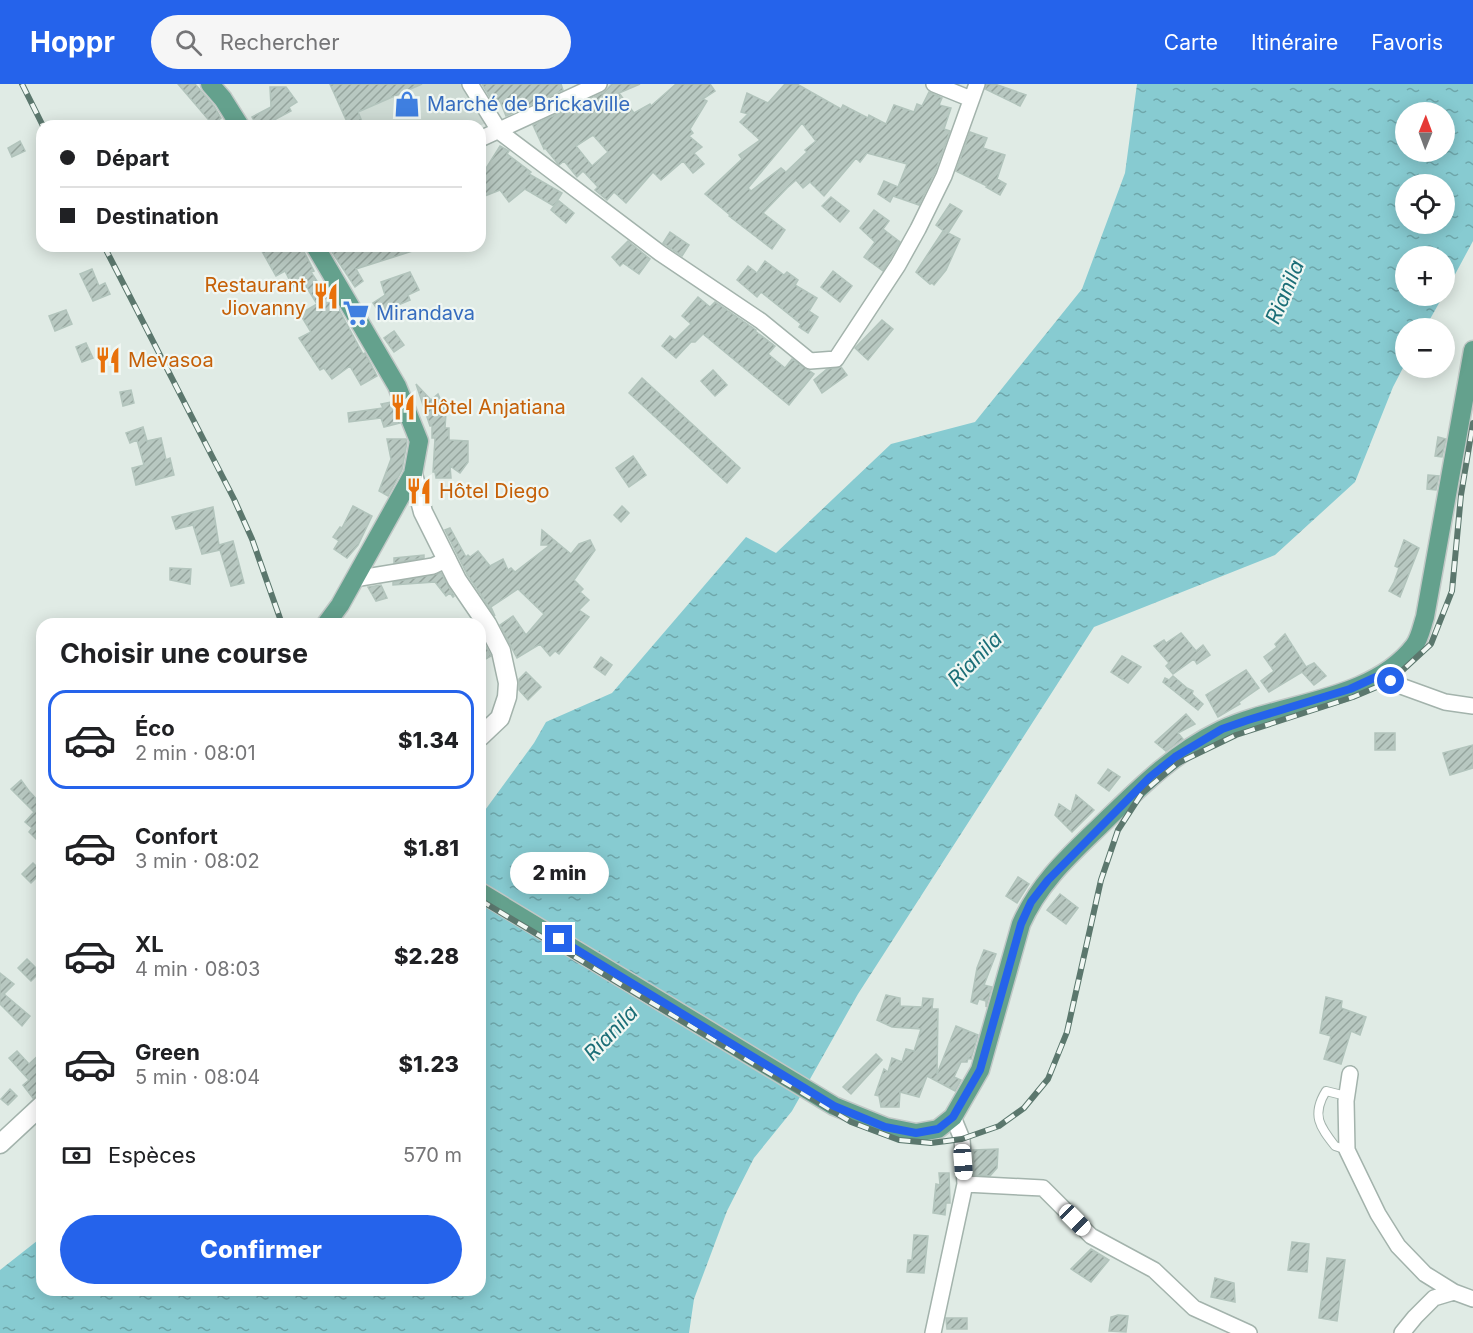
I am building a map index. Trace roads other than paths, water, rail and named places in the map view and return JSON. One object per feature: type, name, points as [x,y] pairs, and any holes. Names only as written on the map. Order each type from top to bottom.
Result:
[{"type":"main road","points":[[210,84],[236,120]]},
{"type":"main road","points":[[319,252],[397,386],[420,441],[413,474],[330,618]]},
{"type":"main road","points":[[486,896],[834,1106],[885,1127],[916,1133],[938,1129],[953,1117],[980,1070],[1021,924],[1031,902],[1069,857],[1150,777],[1198,742],[1222,729],[1350,689],[1376,677],[1398,663],[1415,645],[1423,625],[1473,350]]},
{"type":"street","points":[[470,84],[500,132],[660,253],[761,321],[810,361],[836,359],[898,265],[945,176],[977,84]]},
{"type":"street","points":[[486,138],[599,84]]},
{"type":"street","points":[[934,84],[971,99]]},
{"type":"street","points":[[413,474],[423,512],[457,580],[483,618]]},
{"type":"street","points":[[354,579],[433,566],[448,559]]},
{"type":"street","points":[[486,623],[501,651],[508,682],[507,697],[500,718],[486,731]]},
{"type":"street","points":[[1376,677],[1445,702],[1473,706]]},
{"type":"street","points":[[1350,1074],[1346,1096],[1347,1150],[1378,1214],[1398,1246],[1425,1274],[1454,1292],[1473,1299]]},
{"type":"street","points":[[0,1144],[36,1111]]},
{"type":"street","points":[[933,1333],[965,1184],[962,1139],[953,1117]]},
{"type":"street","points":[[965,1184],[1043,1188],[1091,1236],[1154,1270],[1194,1308],[1249,1333]]},
{"type":"street","points":[[1404,1332],[1434,1298],[1454,1292]]},
{"type":"lane","points":[[1346,1096],[1326,1092],[1320,1102],[1318,1121],[1335,1146],[1347,1150]]},
{"type":"water","name":"Rianila","points":[[1137,84],[1473,84],[1473,241],[1455,274],[1455,246],[1395,246],[1395,306],[1437,306],[1431,318],[1395,318],[1395,378],[1398,378],[1355,482],[1275,555],[1094,627],[858,994],[792,1111],[754,1158],[727,1211],[694,1299],[689,1333],[0,1333],[0,1270],[36,1242],[36,1296],[486,1296],[486,809],[534,743],[546,722],[612,693],[746,537],[776,553],[891,444],[975,422],[1082,289],[1125,173]]},
{"type":"railway","points":[[22,84],[40,120]]},
{"type":"railway","points":[[107,252],[234,499],[252,539],[280,618]]},
{"type":"railway","points":[[486,904],[851,1122],[899,1140],[931,1143],[962,1139],[999,1126],[1024,1108],[1048,1079],[1067,1032],[1101,880],[1118,830],[1142,793],[1178,763],[1236,735],[1353,697],[1391,681],[1431,644],[1452,591],[1461,495],[1473,423]]},
{"type":"place","name":"Marché de Brickaville","points":[[407,104]]},
{"type":"place","name":"Restaurant Jiovanny","points":[[326,296]]},
{"type":"place","name":"Mirandava","points":[[356,313]]},
{"type":"place","name":"Mevasoa","points":[[108,360]]},
{"type":"place","name":"Hôtel Anjatiana","points":[[403,407]]},
{"type":"place","name":"Hôtel Diego","points":[[419,491]]}]
